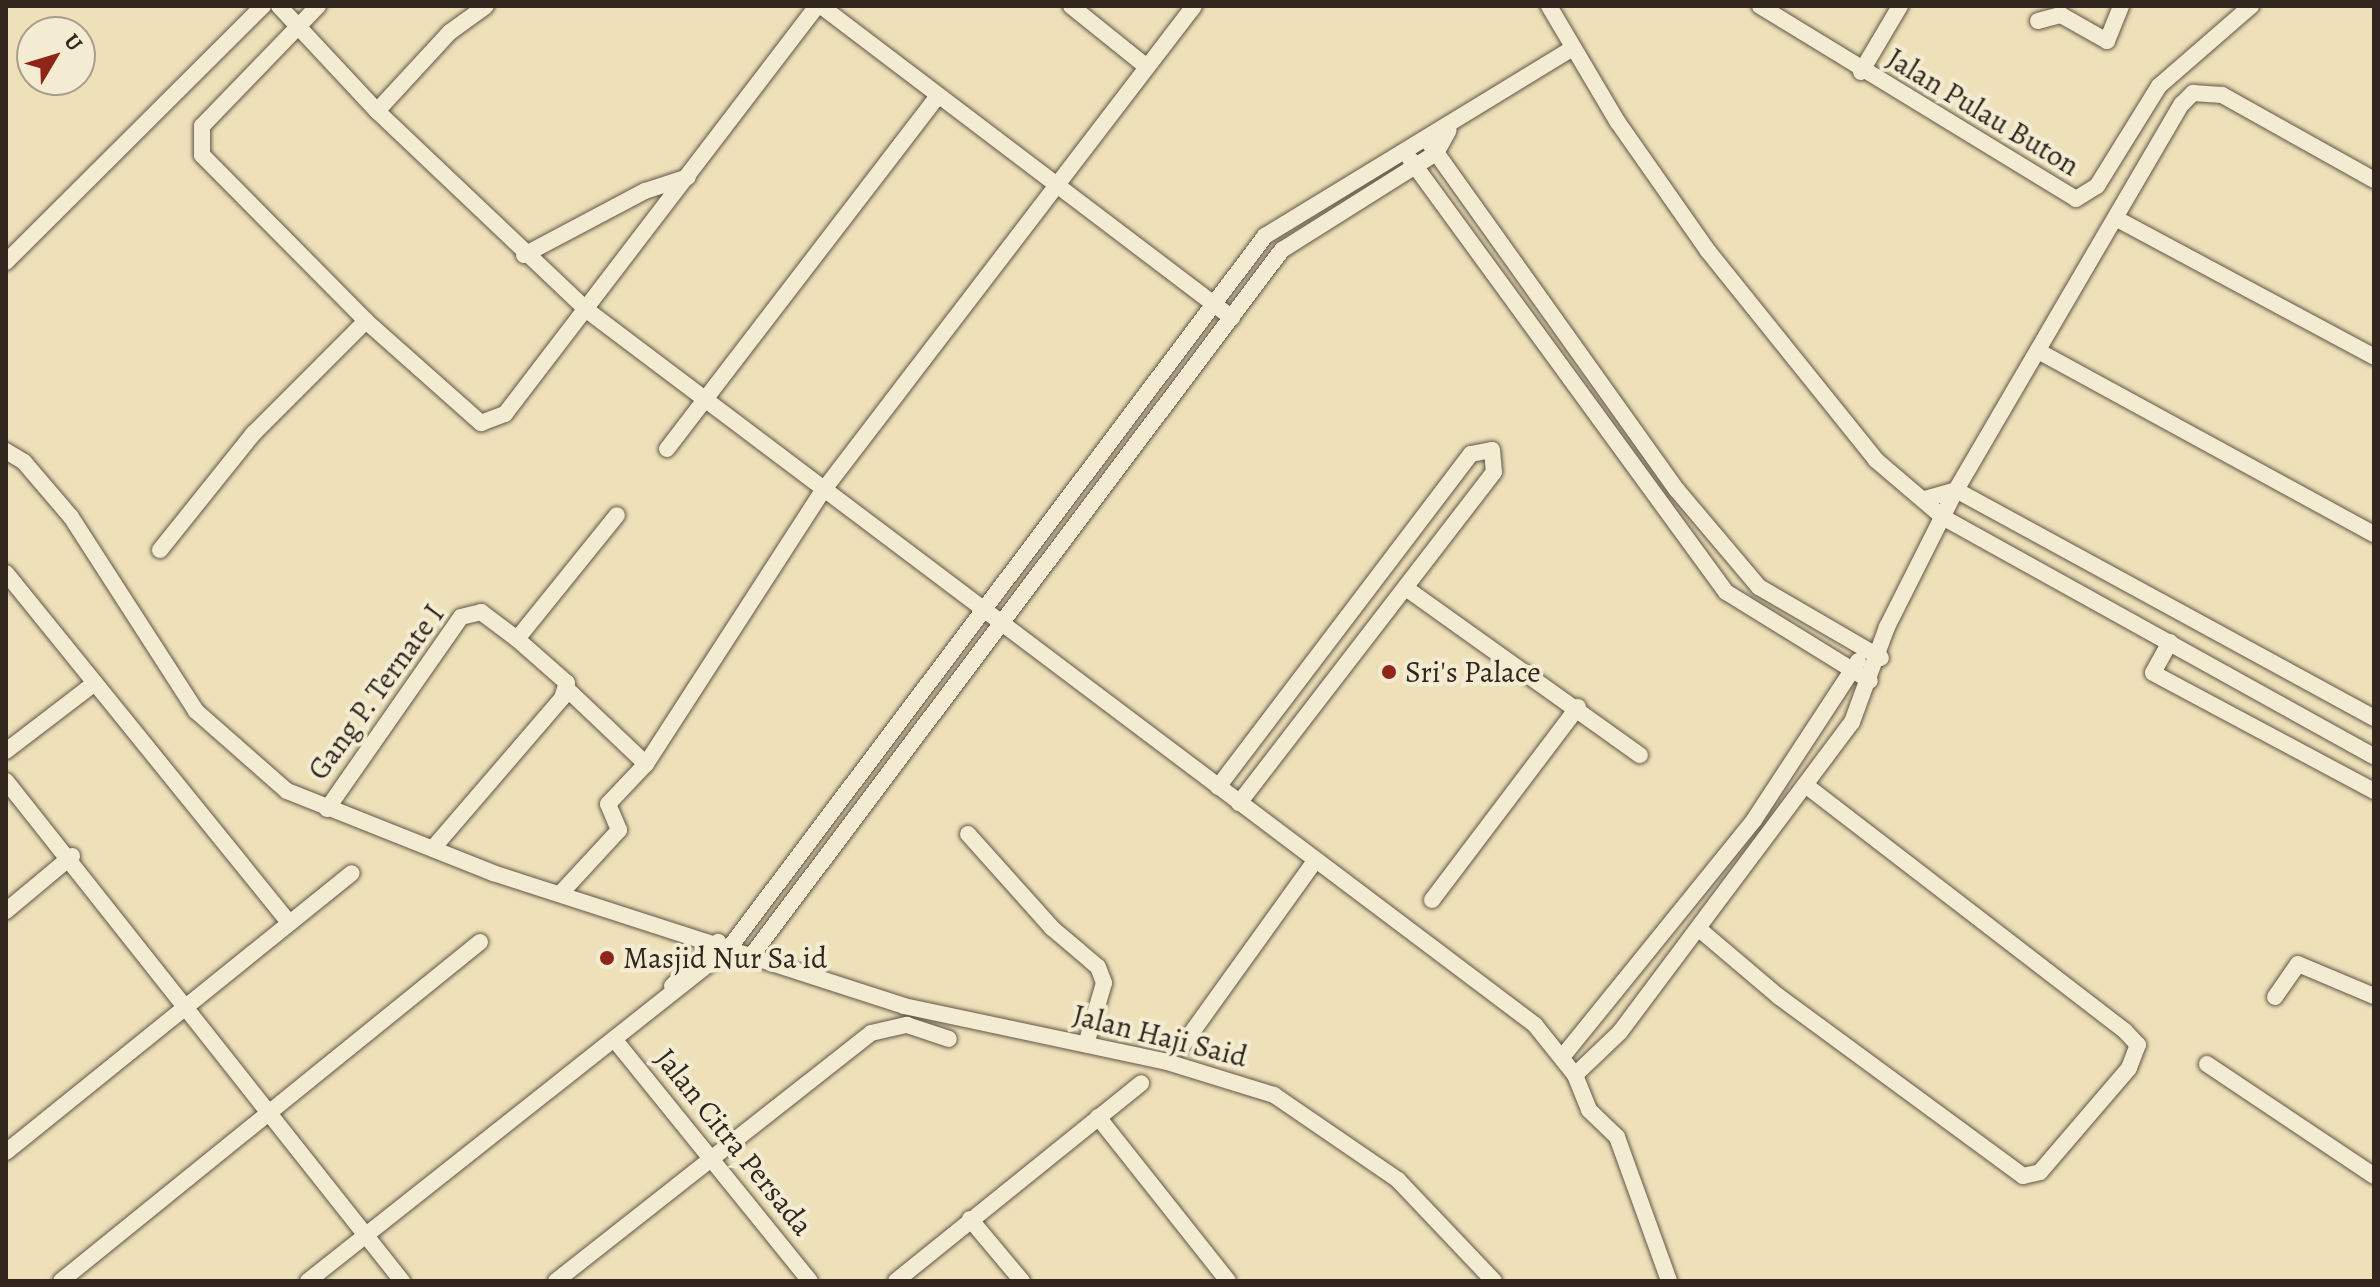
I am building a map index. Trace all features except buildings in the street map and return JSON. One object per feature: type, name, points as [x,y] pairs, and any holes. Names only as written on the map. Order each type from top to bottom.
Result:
[{"type":"street","points":[[6,262],[263,6]]},
{"type":"street","points":[[279,6],[377,111],[524,255],[588,311],[822,492],[986,611],[1535,1025],[1563,1056],[1575,1075],[1589,1110],[1617,1137],[1669,1281]]},
{"type":"street","points":[[318,6],[202,126],[202,155],[366,321],[481,423],[505,414],[588,311],[819,6],[1053,188],[1232,318]]},
{"type":"street","points":[[377,111],[450,32],[486,6]]},
{"type":"street","points":[[1071,6],[1147,67]]},
{"type":"street","points":[[560,894],[619,830],[608,804],[646,764],[822,492],[1194,6]]},
{"type":"street","points":[[1549,6],[1571,49],[1708,251],[1825,401],[1876,460],[1944,518],[2374,756]]},
{"type":"street","name":"Jalan Pulau Buton","points":[[1760,6],[1861,72],[2076,199],[2097,186],[2159,86],[2251,6]]},
{"type":"street","points":[[1861,72],[1900,6]]},
{"type":"street","points":[[2038,21],[2061,15],[2107,41],[2121,6]]},
{"type":"street","points":[[308,1281],[614,1039],[724,944],[986,611],[1265,236],[1425,136],[1449,130],[1571,49]]},
{"type":"street","points":[[1575,1075],[1620,1032],[1809,788],[1870,681],[1881,658],[1887,627],[1956,490],[2119,220],[2182,104],[2206,90],[2374,180]]},
{"type":"street","points":[[667,449],[703,398],[938,96]]},
{"type":"street","points":[[752,955],[1282,250],[1436,153],[1449,130]]},
{"type":"street","points":[[1425,136],[1677,490],[1759,587],[1881,658]]},
{"type":"street","points":[[1403,149],[1726,592],[1870,681]]},
{"type":"street","points":[[524,255],[645,191],[688,177]]},
{"type":"street","points":[[2119,220],[2374,357]]},
{"type":"street","points":[[160,550],[253,434],[366,321]]},
{"type":"street","points":[[2040,352],[2374,534]]},
{"type":"street","points":[[1218,787],[1471,454],[1492,450],[1494,472],[1407,589],[1239,803]]},
{"type":"street","name":"Jalan Haji Said","points":[[6,451],[24,462],[71,517],[196,711],[259,771],[327,809],[560,894],[724,944],[904,1006],[1086,1044],[1274,1095],[1398,1180],[1494,1281]]},
{"type":"street","points":[[1925,499],[1956,490],[2374,718]]},
{"type":"street","points":[[617,515],[517,639],[646,764]]},
{"type":"street","points":[[6,573],[289,922]]},
{"type":"street","points":[[1407,589],[1578,707],[1640,755]]},
{"type":"street","name":"Gang P. Ternate I","points":[[327,809],[440,642],[473,610],[517,639]]},
{"type":"street","points":[[1563,1056],[1754,820],[1865,648],[1887,627]]},
{"type":"street","points":[[2170,642],[2153,673],[2374,791]]},
{"type":"street","points":[[6,751],[95,683]]},
{"type":"street","points":[[434,847],[549,718],[566,686]]},
{"type":"street","points":[[1432,900],[1578,707]]},
{"type":"street","points":[[6,781],[72,856],[265,1114],[402,1281]]},
{"type":"street","points":[[1699,929],[1790,1005],[2023,1176],[2040,1172],[2129,1068],[2138,1045],[2125,1031],[1809,788]]},
{"type":"street","points":[[968,834],[1052,928],[1098,967],[1104,983],[1086,1044]]},
{"type":"street","points":[[6,911],[72,856]]},
{"type":"street","points":[[1182,1046],[1315,861]]},
{"type":"street","points":[[6,1152],[352,873]]},
{"type":"street","points":[[61,1281],[480,942]]},
{"type":"street","points":[[2275,997],[2298,964],[2374,996]]},
{"type":"street","points":[[556,1281],[716,1162],[880,1028],[907,1025],[949,1039]]},
{"type":"street","name":"Jalan Citra Persada","points":[[614,1039],[810,1281]]},
{"type":"street","points":[[2207,1064],[2374,1176]]},
{"type":"street","points":[[896,1281],[1141,1083]]},
{"type":"street","points":[[1098,1117],[1228,1281]]},
{"type":"street","points":[[970,1219],[1022,1281]]},
{"type":"place","name":"Sri's Palace","points":[[1389,672]]},
{"type":"place","name":"Masjid Nur Sa id","points":[[607,958]]}]
